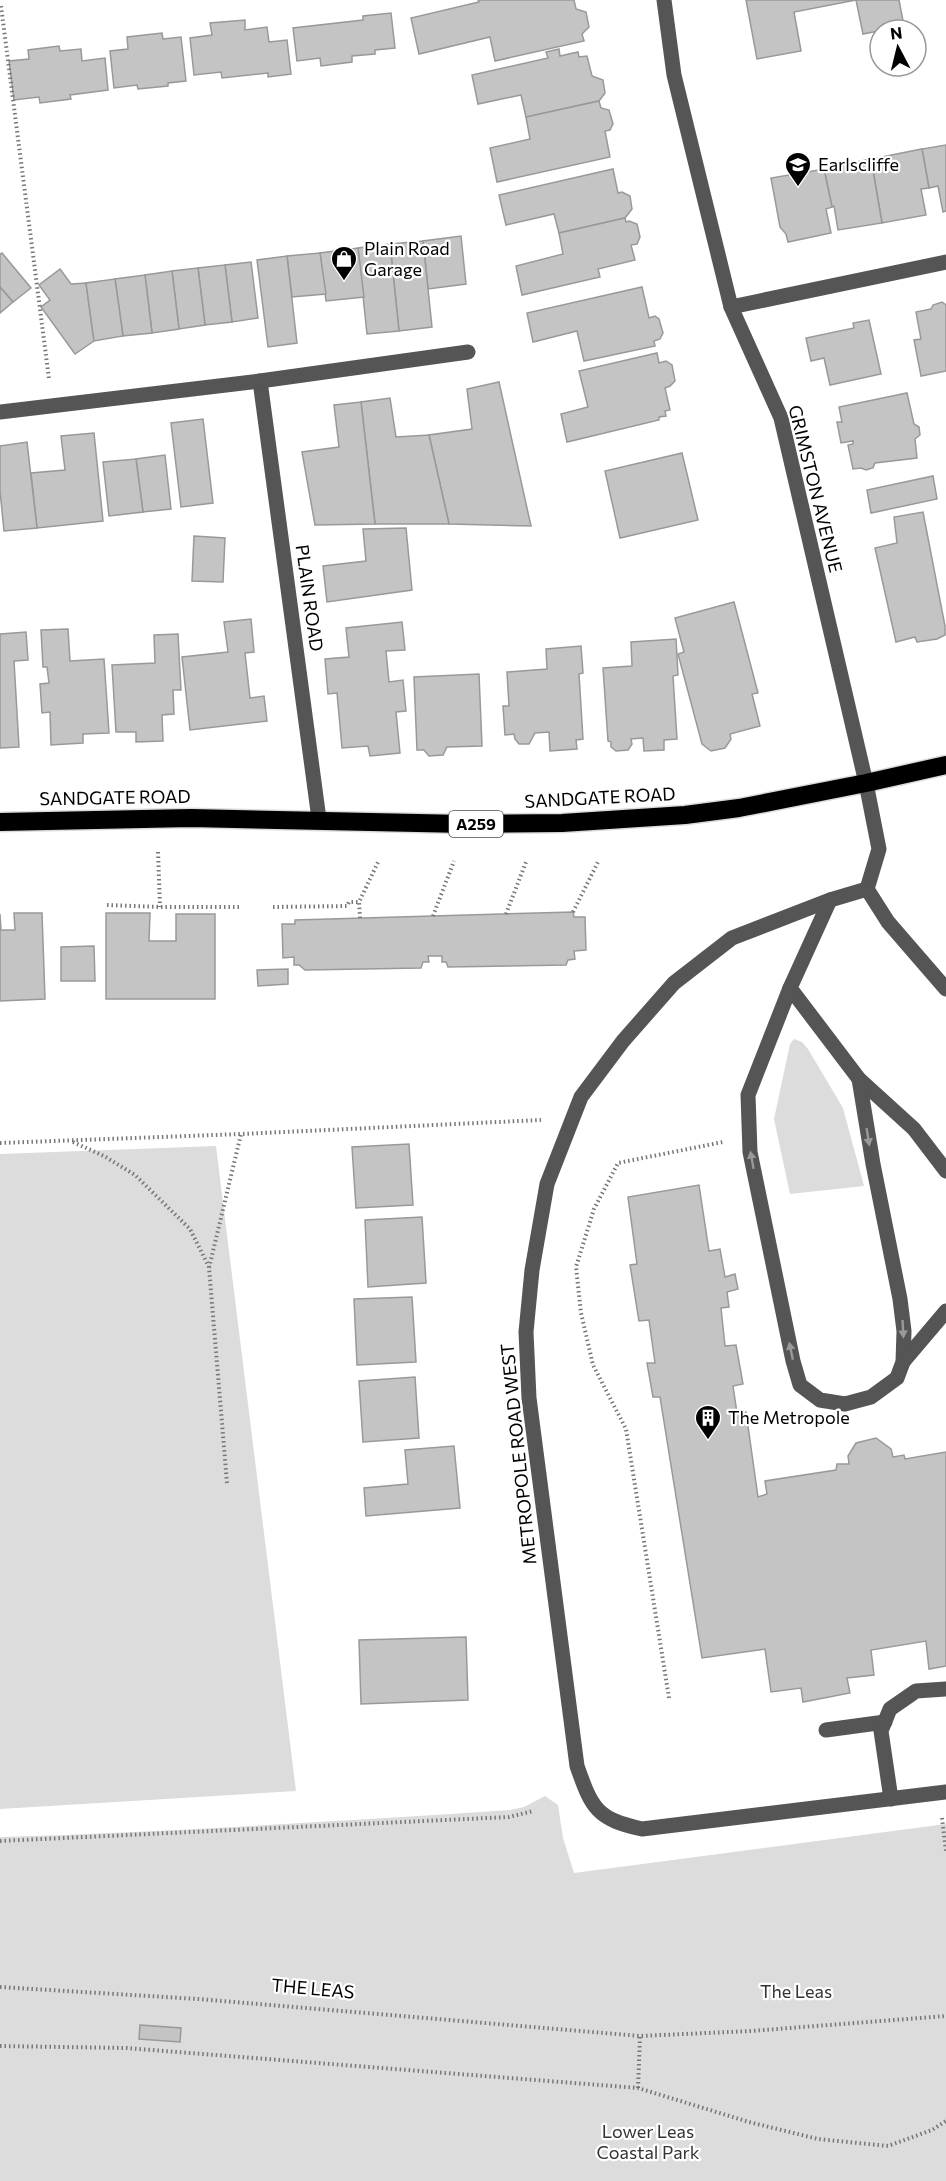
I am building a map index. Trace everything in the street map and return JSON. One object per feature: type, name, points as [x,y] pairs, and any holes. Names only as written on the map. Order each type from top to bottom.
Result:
[{"type":"highway","name":"SANDGATE ROAD","points":[[0,822],[191,818],[319,819],[464,824],[562,823],[739,808],[946,765]]},
{"type":"street","name":"GRIMSTON AVENUE","points":[[664,0],[674,75],[731,307],[781,418],[866,783],[879,849],[867,889]]},
{"type":"street","points":[[731,307],[946,262]]},
{"type":"street","points":[[0,412],[260,381],[468,352]]},
{"type":"street","name":"PLAIN ROAD","points":[[260,381],[319,819]]},
{"type":"street","points":[[867,889],[888,922],[946,989]]},
{"type":"street","name":"METROPOLE ROAD WEST","points":[[867,889],[830,900],[732,938],[674,983],[623,1041],[581,1097],[547,1184],[532,1270],[526,1332],[529,1398],[577,1766],[586,1791],[598,1813],[619,1824],[642,1829],[891,1799]]},
{"type":"street","points":[[830,900],[790,988],[748,1095],[750,1152],[788,1338],[800,1385],[820,1400],[845,1404],[871,1397],[897,1378],[903,1362],[904,1331],[900,1299],[873,1164],[859,1079]]},
{"type":"street","points":[[790,988],[859,1079],[914,1129],[946,1171]]},
{"type":"street","points":[[903,1362],[946,1311]]},
{"type":"street","points":[[946,1689],[916,1690],[890,1709],[881,1731],[891,1799],[946,1792]]},
{"type":"street","points":[[826,1730],[885,1722]]},
{"type":"path","points":[[1,6],[49,379]]},
{"type":"path","points":[[158,852],[160,908]]},
{"type":"path","points":[[360,918],[359,902],[379,860]]},
{"type":"path","points":[[573,912],[599,860]]},
{"type":"path","points":[[433,916],[454,861]]},
{"type":"path","points":[[506,914],[526,862]]},
{"type":"path","points":[[273,907],[347,906],[349,902],[359,902]]},
{"type":"path","points":[[107,905],[160,908],[241,907]]},
{"type":"path","points":[[0,1143],[541,1120]]},
{"type":"path","points":[[227,1483],[209,1268],[241,1134]]},
{"type":"path","points":[[669,1698],[626,1429],[592,1365],[581,1313],[576,1267],[594,1209],[618,1163],[750,1137]]},
{"type":"path","points":[[69,1140],[104,1156],[135,1175],[190,1229],[209,1268]]},
{"type":"path","points":[[0,1841],[509,1817],[533,1812]]},
{"type":"path","name":"THE LEAS","points":[[0,1987],[210,2000],[640,2036],[751,2031],[946,2016]]},
{"type":"path","points":[[638,2088],[640,2036]]},
{"type":"path","points":[[0,2046],[138,2049],[638,2088],[749,2122],[818,2139],[888,2146],[932,2130],[946,2121]]},
{"type":"green space","points":[[794,1039],[802,1042],[808,1049],[843,1108],[864,1186],[790,1194],[774,1119],[790,1044]]},
{"type":"green space","points":[[216,1146],[296,1791],[0,1809],[0,1154]]},
{"type":"green space","name":"The Leas","points":[[545,1796],[558,1805],[563,1838],[574,1873],[946,1824],[946,2181],[0,2181],[0,1837],[191,1829],[510,1810],[524,1807]]},
{"type":"building","points":[[478,0],[574,0],[576,9],[586,12],[589,27],[582,34],[584,41],[495,61],[490,37],[419,54],[411,18],[479,2]]},
{"type":"building","points":[[746,0],[856,0],[794,12],[801,51],[757,59]]},
{"type":"building","points":[[856,0],[899,0],[902,18],[868,18],[868,33],[863,34]]},
{"type":"building","points":[[391,13],[395,48],[375,50],[375,54],[352,56],[352,62],[321,66],[320,58],[297,61],[293,28],[363,20],[363,16]]},
{"type":"building","points":[[245,20],[245,30],[267,27],[269,42],[287,40],[291,74],[268,77],[268,73],[222,78],[221,72],[194,75],[190,38],[212,35],[210,23]]},
{"type":"building","points":[[162,33],[163,39],[181,37],[186,81],[168,83],[168,86],[138,89],[137,85],[114,88],[110,51],[128,49],[127,37]]},
{"type":"building","points":[[59,46],[60,51],[81,49],[82,61],[105,58],[108,90],[70,95],[71,99],[40,103],[39,97],[14,100],[9,61],[29,59],[28,50]]},
{"type":"building","points":[[559,49],[560,56],[578,52],[579,57],[587,56],[592,76],[603,80],[605,93],[599,101],[526,117],[521,95],[478,104],[472,75],[548,58],[546,52]]},
{"type":"building","points":[[599,101],[601,108],[609,110],[613,124],[610,130],[605,131],[610,157],[497,182],[490,148],[530,139],[526,117]]},
{"type":"building","points":[[946,145],[946,211],[943,212],[938,186],[929,188],[922,149]]},
{"type":"building","points":[[922,149],[929,188],[921,189],[926,215],[882,223],[871,159]]},
{"type":"building","points":[[871,159],[882,223],[838,230],[824,169]]},
{"type":"building","points":[[613,169],[618,193],[622,192],[630,196],[632,209],[625,218],[559,233],[554,214],[506,225],[499,195]]},
{"type":"building","points":[[824,169],[832,207],[826,209],[831,233],[788,242],[786,234],[780,227],[771,178]]},
{"type":"building","points":[[625,218],[626,222],[637,224],[640,237],[637,244],[631,245],[635,260],[598,269],[600,277],[522,295],[516,266],[563,254],[559,233]]},
{"type":"building","points":[[461,236],[466,284],[428,289],[423,241]]},
{"type":"building","points":[[423,241],[432,327],[399,331],[390,244]]},
{"type":"building","points":[[390,244],[399,331],[367,334],[358,248]]},
{"type":"building","points":[[358,248],[364,297],[326,301],[320,253]]},
{"type":"building","points":[[2,253],[31,288],[13,302],[0,287],[0,254]]},
{"type":"building","points":[[320,253],[326,294],[292,297],[287,256]]},
{"type":"building","points":[[287,256],[297,343],[268,347],[257,260]]},
{"type":"building","points":[[251,262],[258,318],[232,322],[225,265]]},
{"type":"building","points":[[225,265],[232,322],[205,325],[198,268]]},
{"type":"building","points":[[198,268],[205,325],[179,329],[172,271]]},
{"type":"building","points":[[60,269],[71,284],[86,283],[94,341],[75,354],[41,307],[50,300],[39,285]]},
{"type":"building","points":[[172,271],[179,329],[152,333],[145,275]]},
{"type":"building","points":[[145,275],[152,333],[123,336],[115,279]]},
{"type":"building","points":[[115,279],[123,336],[94,341],[86,283]]},
{"type":"building","points":[[0,287],[13,302],[0,313]]},
{"type":"building","points":[[642,287],[649,318],[655,316],[659,319],[663,333],[660,339],[654,341],[655,346],[584,361],[577,331],[533,342],[527,313]]},
{"type":"building","points":[[942,302],[946,305],[946,371],[921,376],[914,340],[921,339],[916,312],[931,309],[933,305]]},
{"type":"building","points":[[869,320],[881,374],[830,385],[824,358],[811,361],[806,338],[854,328],[853,323]]},
{"type":"building","points":[[657,353],[659,363],[666,361],[672,365],[675,381],[665,388],[670,410],[665,411],[666,416],[659,417],[659,420],[567,442],[561,414],[588,407],[579,371]]},
{"type":"building","points":[[499,382],[531,526],[449,524],[429,435],[472,429],[467,389]]},
{"type":"building","points":[[907,393],[914,424],[919,427],[920,435],[915,439],[917,458],[875,463],[873,468],[866,470],[853,469],[848,445],[853,444],[853,441],[841,443],[837,422],[842,422],[839,407]]},
{"type":"building","points":[[390,398],[396,437],[429,435],[449,524],[375,524],[361,402]]},
{"type":"building","points":[[361,402],[375,524],[315,525],[302,452],[339,447],[334,405]]},
{"type":"building","points":[[203,419],[213,503],[181,507],[171,423]]},
{"type":"building","points":[[94,433],[103,521],[37,528],[31,473],[65,470],[61,436]]},
{"type":"building","points":[[27,442],[37,528],[4,531],[0,491],[0,446]]},
{"type":"building","points":[[682,453],[698,520],[620,538],[605,471]]},
{"type":"building","points":[[165,455],[171,509],[143,512],[136,459]]},
{"type":"building","points":[[136,459],[143,512],[109,516],[103,462]]},
{"type":"building","points":[[933,476],[937,499],[871,513],[867,490]]},
{"type":"building","points":[[923,512],[945,635],[937,639],[917,642],[915,637],[896,642],[875,548],[897,543],[894,517]]},
{"type":"building","points":[[406,528],[412,590],[327,602],[323,566],[366,561],[363,529]]},
{"type":"building","points":[[194,536],[225,538],[223,582],[192,581]]},
{"type":"building","points":[[734,602],[758,693],[752,694],[760,726],[730,734],[731,739],[725,748],[711,751],[702,744],[678,654],[684,652],[675,618]]},
{"type":"building","points":[[251,619],[254,652],[245,653],[250,698],[264,696],[267,721],[190,730],[182,657],[228,652],[224,622]]},
{"type":"building","points":[[402,622],[405,650],[386,651],[389,682],[403,680],[406,711],[396,712],[400,753],[370,756],[368,746],[342,748],[337,693],[328,694],[325,659],[349,657],[346,628]]},
{"type":"building","points":[[68,629],[70,661],[104,659],[109,733],[83,734],[83,743],[51,745],[50,712],[42,713],[40,684],[49,683],[47,667],[43,667],[41,630]]},
{"type":"building","points":[[26,632],[28,660],[14,661],[19,747],[0,748],[0,634]]},
{"type":"building","points":[[178,634],[181,690],[173,690],[174,714],[162,715],[163,741],[136,742],[136,732],[116,732],[112,665],[155,663],[154,635]]},
{"type":"building","points":[[676,639],[678,675],[673,676],[677,739],[664,740],[664,750],[644,751],[643,738],[631,739],[632,744],[628,750],[616,751],[608,741],[603,668],[632,666],[631,642]]},
{"type":"building","points":[[581,646],[583,673],[579,674],[583,739],[576,740],[577,749],[550,751],[549,732],[535,733],[529,744],[519,744],[514,734],[505,735],[503,706],[509,706],[507,672],[547,669],[546,649]]},
{"type":"building","points":[[479,674],[482,746],[447,747],[443,755],[429,756],[424,750],[417,750],[414,677]]},
{"type":"building","points":[[573,912],[574,917],[585,917],[586,950],[574,951],[575,959],[568,960],[566,965],[448,967],[446,962],[442,962],[442,956],[428,956],[429,962],[423,962],[421,968],[305,970],[299,965],[294,965],[294,957],[283,958],[282,924],[295,924],[295,920]]},
{"type":"building","points":[[14,913],[42,913],[45,999],[0,1001],[0,914],[1,930],[15,930]]},
{"type":"building","points":[[106,913],[150,913],[149,941],[176,941],[176,914],[215,914],[215,999],[106,999]]},
{"type":"building","points":[[94,946],[95,981],[61,981],[61,947]]},
{"type":"building","points":[[288,969],[288,984],[258,986],[257,970]]},
{"type":"building","points":[[409,1144],[413,1205],[356,1208],[352,1147]]},
{"type":"building","name":"The Metropole","points":[[699,1185],[709,1251],[720,1249],[725,1277],[735,1274],[738,1289],[727,1292],[729,1307],[721,1308],[725,1346],[736,1345],[743,1384],[733,1386],[737,1413],[746,1412],[758,1497],[767,1494],[765,1481],[836,1470],[837,1464],[849,1464],[848,1456],[856,1443],[876,1438],[891,1449],[893,1457],[904,1455],[905,1459],[946,1452],[946,1666],[929,1669],[926,1641],[871,1650],[874,1675],[847,1678],[850,1693],[803,1702],[801,1688],[771,1692],[765,1649],[702,1658],[660,1397],[653,1397],[647,1363],[655,1363],[649,1320],[639,1321],[630,1265],[637,1264],[628,1197]]},
{"type":"building","points":[[422,1217],[426,1283],[368,1287],[365,1220]]},
{"type":"building","points":[[412,1297],[416,1362],[357,1365],[354,1299]]},
{"type":"building","points":[[415,1377],[419,1438],[363,1442],[359,1381]]},
{"type":"building","points":[[454,1446],[460,1508],[366,1516],[364,1488],[408,1484],[405,1450]]},
{"type":"building","points":[[466,1637],[468,1700],[361,1704],[359,1640]]},
{"type":"building","points":[[140,2025],[181,2028],[180,2042],[139,2039]]},
{"type":"place","name":"Earlscliffe","points":[[798,188]]},
{"type":"place","name":"Plain Road Garage","points":[[344,282]]},
{"type":"place","name":"The Metropole","points":[[708,1441]]},
{"type":"park label","name":"Lower Leas Coastal Park","points":[[648,2142]]}]
